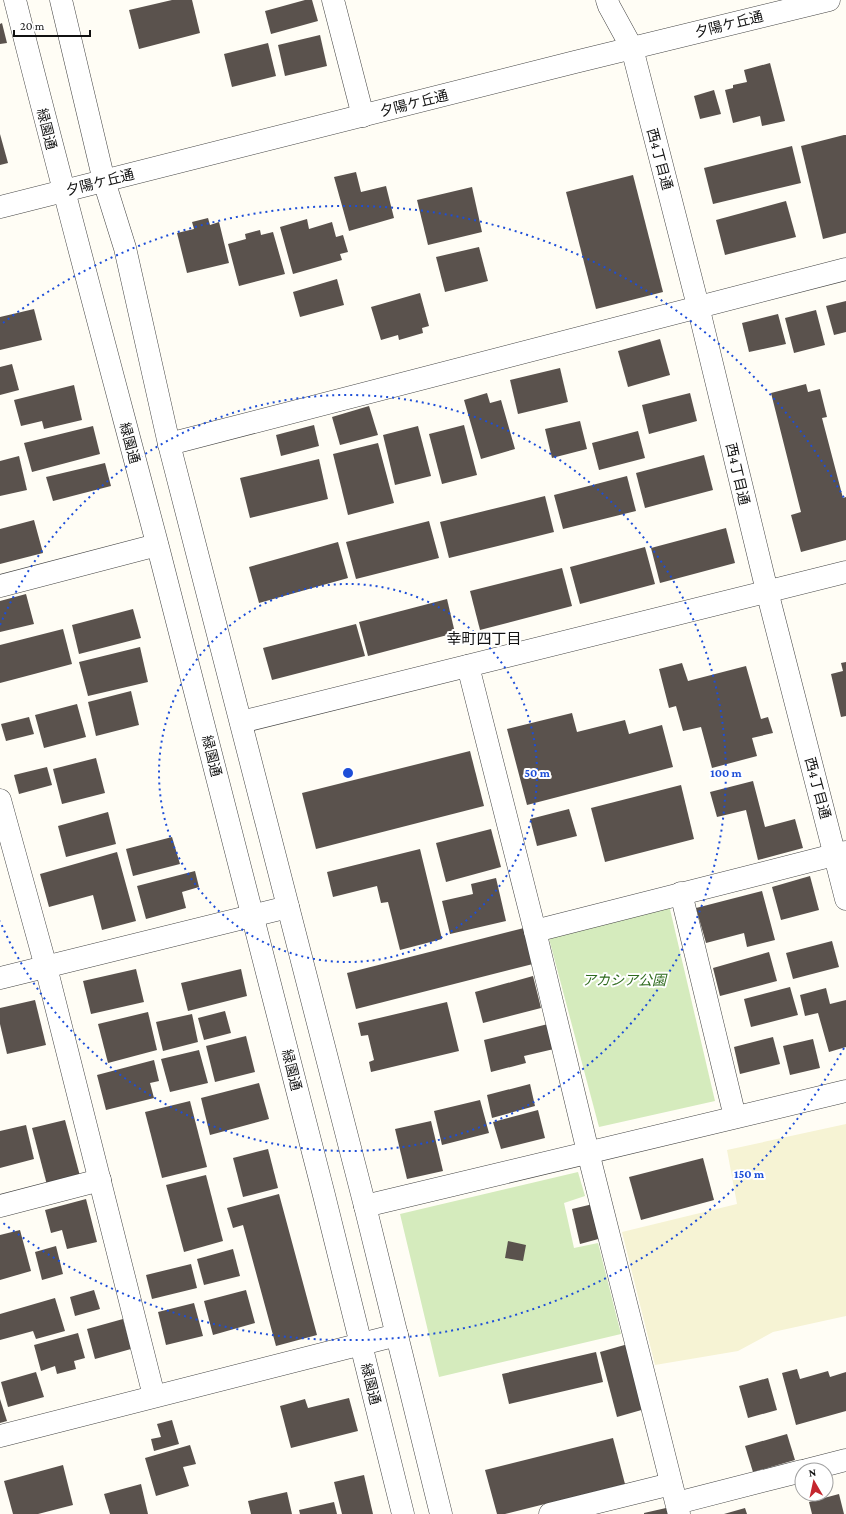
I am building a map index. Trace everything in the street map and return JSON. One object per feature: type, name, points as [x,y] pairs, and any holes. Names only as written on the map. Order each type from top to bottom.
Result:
[{"type":"street","name":"緑園通","points":[[15,0],[63,191],[253,915],[362,1344],[403,1514]]},
{"type":"street","points":[[60,0],[104,181],[125,248],[169,444],[365,1206],[441,1514]]},
{"type":"street","points":[[333,0],[363,116]]},
{"type":"street","name":"西4丁目通","points":[[607,0],[632,48],[698,306],[767,592],[840,853],[846,899]]},
{"type":"street","name":"夕陽ケ丘通","points":[[0,207],[829,0]]},
{"type":"street","points":[[169,444],[698,306],[846,269]]},
{"type":"street","points":[[0,586],[157,545]]},
{"type":"street","points":[[241,722],[846,572]]},
{"type":"street","points":[[468,666],[676,1500]]},
{"type":"street","points":[[0,800],[46,967],[154,1396]]},
{"type":"street","points":[[535,930],[840,853]]},
{"type":"street","points":[[681,893],[734,1117]]},
{"type":"street","points":[[0,978],[288,907]]},
{"type":"street","points":[[365,1206],[846,1091]]},
{"type":"street","points":[[0,1206],[100,1180]]},
{"type":"street","points":[[0,1436],[397,1335]]},
{"type":"street","points":[[834,1463],[846,1460]]},
{"type":"street","points":[[550,1514],[676,1500],[794,1473]]},
{"type":"shaded area","points":[[846,1124],[846,1316],[773,1332],[738,1351],[655,1365],[622,1232],[737,1204],[727,1150]]},
{"type":"green space","name":"アカシア公園","points":[[669,905],[715,1101],[599,1127],[548,935]]},
{"type":"green space","points":[[578,1172],[585,1196],[564,1203],[574,1248],[598,1243],[621,1334],[439,1377],[400,1214]]},
{"type":"building","points":[[172,0],[192,0],[200,33],[139,49],[129,10]]},
{"type":"building","points":[[305,0],[312,0],[318,21],[271,34],[265,11]]},
{"type":"building","points":[[2,23],[7,43],[0,44],[0,24]]},
{"type":"building","points":[[320,35],[327,66],[285,76],[278,45]]},
{"type":"building","points":[[268,43],[276,76],[232,87],[224,54]]},
{"type":"building","points":[[770,63],[785,121],[762,126],[760,116],[733,123],[725,90],[733,88],[733,85],[747,82],[744,70]]},
{"type":"building","points":[[714,90],[721,114],[700,119],[694,96]]},
{"type":"building","points":[[0,134],[8,163],[0,165]]},
{"type":"building","points":[[846,135],[846,233],[823,239],[801,146]]},
{"type":"building","points":[[792,146],[801,183],[713,204],[704,168]]},
{"type":"building","points":[[356,172],[361,192],[386,186],[394,218],[349,231],[334,177]]},
{"type":"building","points":[[633,175],[663,292],[596,309],[566,192]]},
{"type":"building","points":[[472,187],[482,232],[428,245],[417,200]]},
{"type":"building","points":[[786,201],[796,237],[725,255],[716,220]]},
{"type":"building","points":[[208,218],[210,225],[219,222],[229,263],[187,273],[177,233],[194,229],[192,222]]},
{"type":"building","points":[[307,219],[309,229],[332,222],[336,237],[343,235],[348,252],[340,254],[342,260],[293,274],[280,227]]},
{"type":"building","points":[[260,230],[261,235],[273,232],[285,274],[239,286],[228,244],[246,239],[245,234]]},
{"type":"building","points":[[479,247],[488,281],[445,292],[436,257]]},
{"type":"building","points":[[337,279],[344,305],[300,317],[293,292]]},
{"type":"building","points":[[420,293],[429,326],[422,328],[423,333],[399,340],[398,335],[381,340],[371,307]]},
{"type":"building","points":[[846,301],[846,332],[834,335],[826,306]]},
{"type":"building","points":[[34,309],[42,340],[0,350],[0,317]]},
{"type":"building","points":[[816,310],[825,345],[794,353],[785,318]]},
{"type":"building","points":[[778,314],[786,344],[749,352],[742,323]]},
{"type":"building","points":[[660,339],[670,375],[628,387],[618,351]]},
{"type":"building","points":[[12,364],[19,390],[0,395],[0,367]]},
{"type":"building","points":[[560,368],[568,402],[518,414],[510,380]]},
{"type":"building","points":[[806,384],[808,392],[820,389],[827,417],[822,418],[843,498],[846,497],[846,540],[801,552],[791,515],[801,512],[771,393]]},
{"type":"building","points":[[74,385],[82,420],[44,429],[42,421],[21,426],[14,400]]},
{"type":"building","points":[[487,393],[490,403],[501,400],[515,449],[481,459],[464,400]]},
{"type":"building","points":[[690,393],[697,421],[649,434],[642,405]]},
{"type":"building","points":[[369,406],[378,435],[340,445],[332,417]]},
{"type":"building","points":[[580,421],[587,449],[552,458],[545,429]]},
{"type":"building","points":[[314,425],[319,446],[281,456],[276,435]]},
{"type":"building","points":[[464,425],[477,475],[442,484],[429,434]]},
{"type":"building","points":[[93,426],[100,454],[32,472],[24,443]]},
{"type":"building","points":[[418,426],[431,476],[395,485],[383,435]]},
{"type":"building","points":[[638,431],[645,458],[599,470],[592,443]]},
{"type":"building","points":[[378,443],[394,503],[348,515],[333,454]]},
{"type":"building","points":[[704,455],[713,490],[645,508],[636,473]]},
{"type":"building","points":[[19,456],[27,490],[0,496],[0,461]]},
{"type":"building","points":[[319,459],[328,499],[250,518],[240,478]]},
{"type":"building","points":[[105,463],[111,486],[53,501],[46,477]]},
{"type":"building","points":[[627,476],[636,511],[563,529],[554,495]]},
{"type":"building","points":[[545,496],[554,532],[449,558],[440,522]]},
{"type":"building","points":[[34,520],[43,553],[0,564],[0,529]]},
{"type":"building","points":[[429,521],[439,558],[356,579],[346,542]]},
{"type":"building","points":[[726,528],[735,563],[660,583],[651,548]]},
{"type":"building","points":[[338,542],[348,578],[259,603],[249,567]]},
{"type":"building","points":[[645,547],[655,584],[580,604],[570,567]]},
{"type":"building","points":[[562,568],[572,606],[480,630],[470,591]]},
{"type":"building","points":[[26,594],[34,624],[0,632],[0,601]]},
{"type":"building","points":[[447,599],[455,633],[368,656],[359,622]]},
{"type":"building","points":[[133,609],[141,638],[79,654],[72,625]]},
{"type":"building","points":[[356,624],[365,656],[272,680],[263,648]]},
{"type":"building","points":[[63,629],[72,664],[0,683],[0,645]]},
{"type":"building","points":[[140,647],[148,682],[88,696],[79,662]]},
{"type":"building","points":[[846,662],[846,716],[841,717],[831,674],[843,671],[841,663]]},
{"type":"building","points":[[682,663],[688,681],[746,666],[761,719],[768,717],[773,733],[752,738],[757,756],[712,768],[701,727],[683,731],[676,706],[669,708],[659,669]]},
{"type":"building","points":[[131,691],[139,725],[96,736],[88,702]]},
{"type":"building","points":[[77,704],[86,737],[44,748],[35,715]]},
{"type":"building","points":[[572,713],[577,732],[625,720],[629,734],[662,725],[673,767],[527,805],[507,729]]},
{"type":"building","points":[[29,717],[34,734],[6,741],[1,724]]},
{"type":"building","points":[[470,751],[484,806],[316,849],[302,793]]},
{"type":"building","points":[[96,758],[105,793],[62,804],[53,769]]},
{"type":"building","points":[[47,767],[52,785],[19,794],[14,775]]},
{"type":"building","points":[[753,781],[765,827],[795,819],[803,848],[758,860],[746,810],[717,817],[710,792]]},
{"type":"building","points":[[681,785],[694,839],[605,862],[591,808]]},
{"type":"building","points":[[569,809],[577,836],[537,846],[530,819]]},
{"type":"building","points":[[108,812],[116,844],[66,857],[58,826]]},
{"type":"building","points":[[491,829],[501,867],[446,882],[436,843]]},
{"type":"building","points":[[172,837],[180,864],[133,876],[126,849]]},
{"type":"building","points":[[420,849],[442,939],[400,950],[388,902],[381,903],[377,886],[333,897],[327,872]]},
{"type":"building","points":[[117,852],[136,921],[102,930],[93,895],[49,907],[40,874]]},
{"type":"building","points":[[195,871],[199,887],[182,892],[186,908],[146,919],[137,886]]},
{"type":"building","points":[[810,876],[819,910],[781,920],[772,887]]},
{"type":"building","points":[[496,878],[506,921],[450,934],[442,901],[473,894],[471,884]]},
{"type":"building","points":[[762,891],[775,940],[747,947],[744,933],[706,943],[696,908]]},
{"type":"building","points":[[524,928],[533,964],[356,1009],[347,973]]},
{"type":"building","points":[[832,941],[839,967],[793,979],[786,953]]},
{"type":"building","points":[[769,952],[777,981],[720,996],[713,968]]},
{"type":"building","points":[[136,969],[144,1002],[91,1014],[83,981]]},
{"type":"building","points":[[241,969],[247,996],[188,1011],[181,983]]},
{"type":"building","points":[[533,976],[541,1008],[483,1023],[475,992]]},
{"type":"building","points":[[790,987],[798,1015],[751,1027],[744,999]]},
{"type":"building","points":[[826,988],[830,1004],[846,1000],[846,1047],[829,1052],[818,1013],[805,1016],[800,995]]},
{"type":"building","points":[[35,1000],[46,1045],[7,1054],[0,1024],[0,1008]]},
{"type":"building","points":[[447,1002],[459,1051],[371,1072],[369,1062],[374,1060],[368,1035],[361,1036],[358,1023]]},
{"type":"building","points":[[225,1011],[231,1033],[204,1040],[198,1018]]},
{"type":"building","points":[[148,1012],[157,1050],[108,1063],[98,1024]]},
{"type":"building","points":[[192,1014],[198,1042],[163,1051],[156,1022]]},
{"type":"building","points":[[548,1024],[554,1049],[524,1056],[526,1063],[491,1072],[484,1040]]},
{"type":"building","points":[[246,1036],[255,1072],[215,1082],[206,1046]]},
{"type":"building","points":[[773,1037],[780,1064],[740,1074],[734,1047]]},
{"type":"building","points":[[813,1039],[820,1068],[790,1075],[783,1046]]},
{"type":"building","points":[[199,1050],[208,1083],[170,1092],[161,1059]]},
{"type":"building","points":[[154,1060],[159,1081],[150,1083],[154,1098],[106,1110],[97,1075]]},
{"type":"building","points":[[259,1083],[269,1119],[210,1135],[201,1098]]},
{"type":"building","points":[[530,1084],[535,1106],[492,1118],[487,1095]]},
{"type":"building","points":[[480,1100],[489,1133],[442,1145],[434,1111]]},
{"type":"building","points":[[190,1101],[207,1167],[162,1178],[145,1112]]},
{"type":"building","points":[[538,1110],[545,1138],[501,1149],[493,1122]]},
{"type":"building","points":[[65,1120],[80,1176],[47,1185],[32,1128]]},
{"type":"building","points":[[431,1121],[443,1171],[407,1179],[395,1129]]},
{"type":"building","points":[[26,1125],[34,1159],[0,1168],[0,1131]]},
{"type":"building","points":[[268,1149],[278,1188],[243,1197],[233,1158]]},
{"type":"building","points":[[703,1158],[714,1200],[641,1220],[629,1177]]},
{"type":"building","points":[[206,1175],[223,1241],[184,1252],[166,1185]]},
{"type":"building","points":[[279,1194],[317,1335],[276,1346],[243,1225],[233,1228],[227,1208]]},
{"type":"building","points":[[86,1199],[97,1242],[67,1249],[62,1230],[51,1233],[45,1210]]},
{"type":"building","points":[[593,1204],[602,1238],[580,1244],[572,1209]]},
{"type":"building","points":[[20,1230],[31,1271],[0,1280],[0,1235]]},
{"type":"building","points":[[508,1241],[526,1245],[523,1261],[505,1258]]},
{"type":"building","points":[[56,1246],[63,1274],[42,1280],[35,1252]]},
{"type":"building","points":[[233,1249],[240,1276],[204,1285],[197,1259]]},
{"type":"building","points":[[191,1264],[197,1288],[152,1299],[146,1275]]},
{"type":"building","points":[[94,1290],[100,1309],[75,1316],[70,1297]]},
{"type":"building","points":[[246,1290],[255,1323],[213,1335],[204,1301]]},
{"type":"building","points":[[55,1298],[65,1331],[36,1339],[33,1331],[0,1340],[0,1314]]},
{"type":"building","points":[[194,1303],[203,1336],[166,1345],[158,1312]]},
{"type":"building","points":[[123,1319],[131,1349],[95,1359],[87,1329]]},
{"type":"building","points":[[78,1333],[85,1358],[74,1361],[76,1369],[57,1374],[55,1366],[41,1371],[34,1345]]},
{"type":"building","points":[[628,1344],[645,1409],[617,1417],[600,1352]]},
{"type":"building","points":[[596,1352],[603,1382],[509,1404],[502,1374]]},
{"type":"building","points":[[797,1369],[800,1379],[828,1371],[830,1377],[846,1372],[846,1411],[796,1425],[782,1373]]},
{"type":"building","points":[[36,1372],[44,1397],[8,1407],[1,1382]]},
{"type":"building","points":[[768,1378],[777,1410],[748,1418],[739,1386]]},
{"type":"building","points":[[349,1398],[358,1431],[291,1448],[280,1406],[305,1399],[308,1408]]},
{"type":"building","points":[[0,1399],[7,1421],[0,1423]]},
{"type":"building","points":[[172,1420],[179,1444],[154,1451],[151,1439],[161,1437],[157,1424]]},
{"type":"building","points":[[787,1434],[795,1460],[753,1472],[745,1446]]},
{"type":"building","points":[[613,1438],[625,1484],[505,1514],[497,1514],[485,1470]]},
{"type":"building","points":[[190,1445],[196,1464],[183,1467],[189,1486],[156,1496],[145,1458]]},
{"type":"building","points":[[63,1465],[73,1505],[38,1514],[13,1514],[4,1481]]},
{"type":"building","points":[[364,1475],[373,1514],[342,1514],[334,1482]]},
{"type":"building","points":[[141,1484],[148,1514],[110,1514],[104,1494]]},
{"type":"building","points":[[287,1492],[292,1514],[251,1514],[248,1501]]},
{"type":"building","points":[[839,1494],[844,1514],[812,1514],[809,1502],[834,1502],[834,1495]]},
{"type":"building","points":[[334,1502],[337,1514],[300,1514],[299,1510]]},
{"type":"building","points":[[666,1508],[668,1514],[644,1514],[644,1513]]},
{"type":"building","points":[[745,1508],[747,1514],[724,1514]]},
{"type":"district","name":"幸町四丁目","points":[[484,639]]}]
